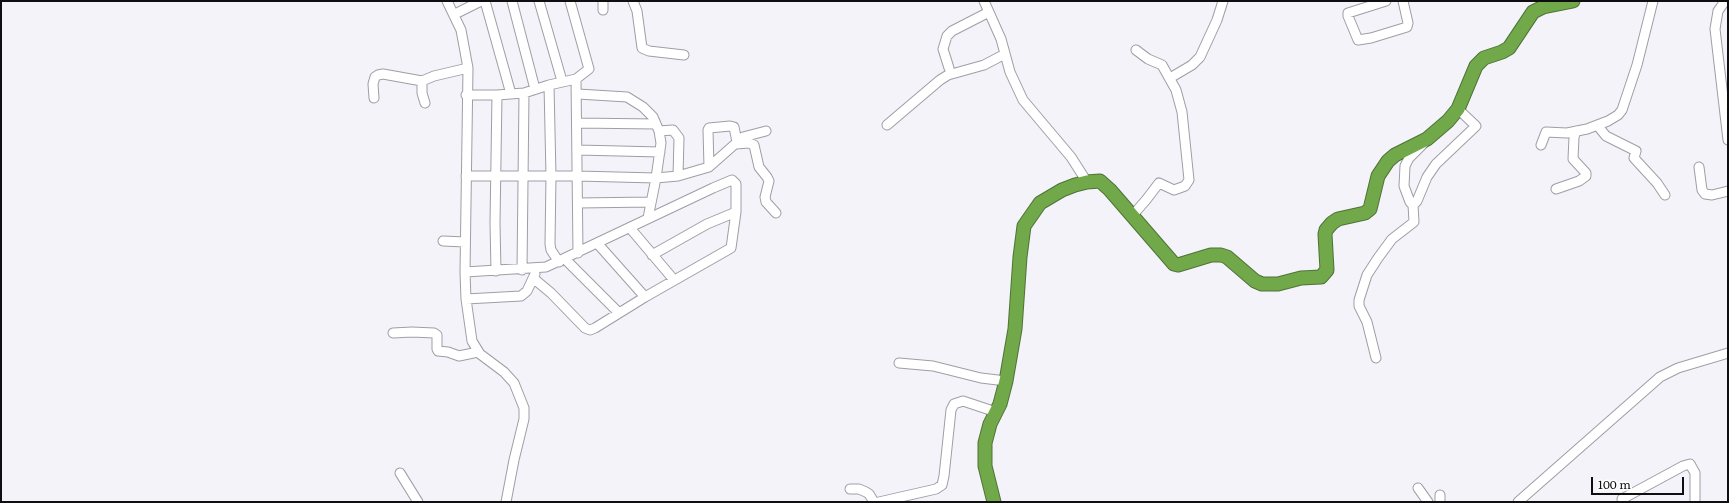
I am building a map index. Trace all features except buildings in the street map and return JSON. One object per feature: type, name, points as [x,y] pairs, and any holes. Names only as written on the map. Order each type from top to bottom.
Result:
[{"type":"highway","points":[[994,502],[985,466],[984,449],[990,424],[996,412],[1006,382],[1015,329],[1020,256],[1024,226],[1040,203],[1068,187],[1088,182],[1100,181],[1106,185],[1176,265],[1211,255],[1220,255],[1227,257],[1255,281],[1262,284],[1278,284],[1300,278],[1321,277],[1327,270],[1324,234],[1329,226],[1338,220],[1368,212],[1372,205],[1378,176],[1388,161],[1395,155],[1427,139],[1448,121],[1458,109],[1476,66],[1484,58],[1509,48],[1533,12],[1543,6],[1573,1]]},
{"type":"street","points":[[447,1],[455,14],[464,38],[468,68],[466,95],[464,242],[466,299],[472,341],[478,352],[485,359],[504,372],[514,383],[524,408],[524,420],[506,502]]},
{"type":"street","points":[[455,14],[481,1]]},
{"type":"street","points":[[485,1],[511,94]]},
{"type":"street","points":[[512,1],[535,89]]},
{"type":"street","points":[[539,1],[562,81]]},
{"type":"street","points":[[466,95],[524,93],[562,81],[576,79],[588,70],[570,1]]},
{"type":"street","points":[[633,1],[638,15],[642,48],[649,51],[684,55]]},
{"type":"street","points":[[984,1],[1005,54],[1010,72],[1023,100],[1071,157],[1088,182]]},
{"type":"street","points":[[1170,78],[1192,65],[1200,57],[1217,20],[1223,1]]},
{"type":"street","points":[[1386,1],[1348,13],[1357,39],[1364,40],[1407,27],[1408,23],[1403,1]]},
{"type":"street","points":[[1541,145],[1546,132],[1558,133],[1576,131],[1597,126],[1618,115],[1625,105],[1653,1]]},
{"type":"street","points":[[1725,1],[1718,11],[1715,29],[1728,140]]},
{"type":"street","points":[[949,68],[943,49],[948,36],[952,31],[989,12]]},
{"type":"street","points":[[1132,216],[1159,182],[1174,190],[1184,187],[1189,181],[1181,106],[1176,90],[1162,65],[1148,59],[1136,50]]},
{"type":"street","points":[[887,124],[948,75],[984,65],[1005,54]]},
{"type":"street","points":[[374,98],[373,84],[375,77],[378,75],[383,74],[422,81],[434,76],[468,68]]},
{"type":"street","points":[[576,79],[578,94],[578,253]]},
{"type":"street","points":[[422,81],[422,93],[425,103]]},
{"type":"street","points":[[549,85],[551,250],[619,313]]},
{"type":"street","points":[[522,270],[524,93]]},
{"type":"street","points":[[578,94],[627,96],[649,112],[658,127],[660,152],[648,218]]},
{"type":"street","points":[[496,271],[497,95]]},
{"type":"street","points":[[1413,205],[1417,201],[1427,177],[1436,164],[1476,126],[1458,109]]},
{"type":"street","points":[[577,123],[658,127],[673,130],[679,138],[678,176]]},
{"type":"street","points":[[1597,126],[1606,136],[1636,151],[1634,158],[1657,183],[1665,195]]},
{"type":"street","points":[[709,167],[709,128],[734,127],[736,143]]},
{"type":"street","points":[[466,176],[656,178],[678,176],[709,167],[747,135],[766,131]]},
{"type":"street","points":[[1556,189],[1586,176],[1586,173],[1573,159],[1574,137],[1576,131]]},
{"type":"street","points":[[1376,358],[1367,322],[1358,303],[1367,275],[1378,258],[1392,239],[1414,222],[1413,205],[1410,202],[1404,186],[1405,166],[1409,158],[1427,139]]},
{"type":"street","points":[[736,143],[748,143],[754,145],[759,167],[768,177],[769,181],[765,197],[766,202],[776,213]]},
{"type":"street","points":[[578,150],[660,152]]},
{"type":"street","points":[[1699,167],[1702,190],[1705,194],[1712,195],[1728,191]]},
{"type":"street","points":[[465,272],[538,269],[562,261],[648,218],[732,180],[735,182],[737,187],[736,212],[731,248],[645,297],[595,328],[588,329],[551,293],[533,278]]},
{"type":"street","points":[[578,203],[651,202]]},
{"type":"street","points":[[652,255],[707,224],[736,212]]},
{"type":"street","points":[[630,228],[674,280]]},
{"type":"street","points":[[442,241],[464,242]]},
{"type":"street","points":[[597,243],[645,297]]},
{"type":"street","points":[[466,299],[522,296],[527,291],[538,269]]},
{"type":"street","points":[[393,333],[434,333],[438,335],[438,351],[448,352],[459,356],[478,352]]},
{"type":"street","points":[[1518,502],[1660,377],[1678,368],[1728,353]]},
{"type":"street","points":[[899,363],[933,366],[981,378],[1006,382]]},
{"type":"street","points":[[879,502],[936,489],[942,485],[951,410],[954,404],[963,401],[996,412]]},
{"type":"street","points":[[1622,499],[1683,466],[1690,464],[1695,473],[1695,502]]},
{"type":"street","points":[[400,473],[418,502]]},
{"type":"street","points":[[1418,488],[1428,502]]},
{"type":"street","points":[[850,490],[859,489],[866,492],[874,502]]}]
